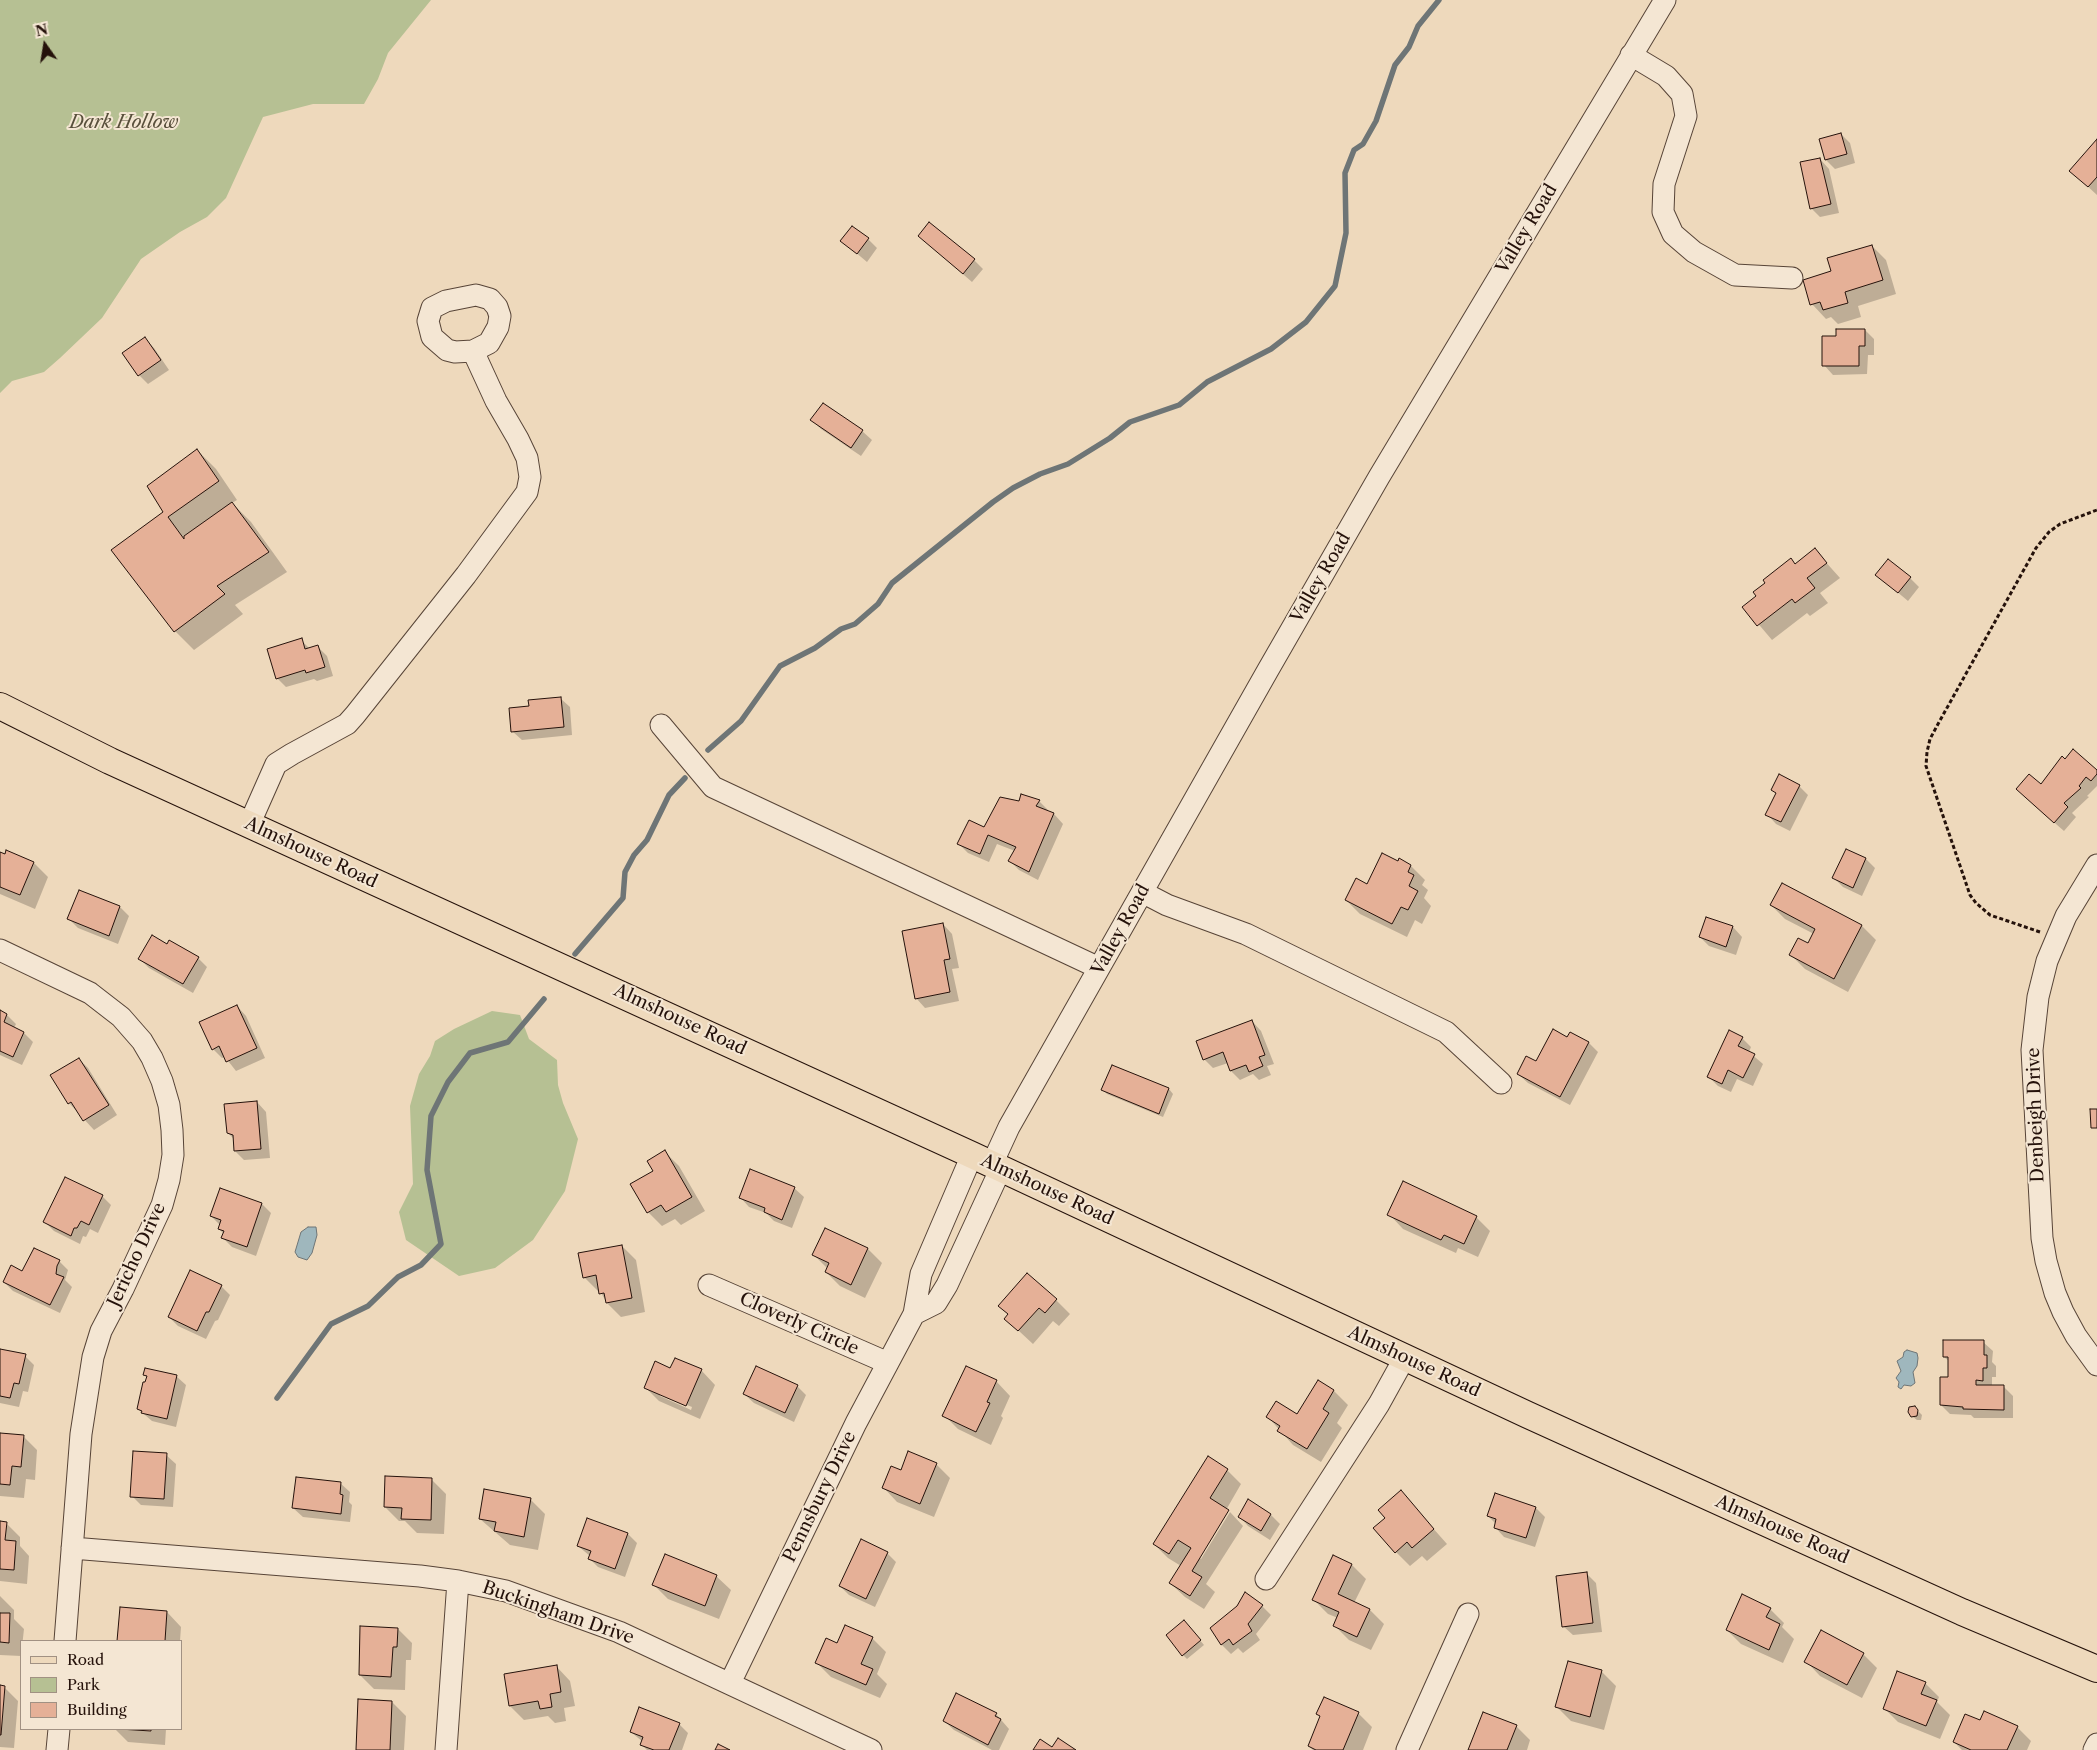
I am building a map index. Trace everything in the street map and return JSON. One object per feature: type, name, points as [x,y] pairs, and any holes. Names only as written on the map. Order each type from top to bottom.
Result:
[{"type":"main road","name":"Almshouse Road","points":[[0,706],[110,761],[988,1163],[1405,1357],[1962,1612],[2097,1669]]},
{"type":"street","name":"Valley Road","points":[[988,1163],[1379,477],[1665,0]]},
{"type":"street","points":[[1631,55],[1666,76],[1682,94],[1686,116],[1664,184],[1663,212],[1673,234],[1694,252],[1735,275],[1792,278]]},
{"type":"street","points":[[249,825],[276,764],[347,724],[355,716],[449,597],[527,492],[530,477],[527,458],[473,351]]},
{"type":"street","points":[[661,725],[713,787],[1099,968]]},
{"type":"street","name":"Denbeigh Drive","points":[[2097,865],[2074,902],[2057,938],[2043,975],[2033,1031],[2033,1079],[2042,1238],[2051,1281],[2063,1312],[2076,1336],[2097,1365]]},
{"type":"street","points":[[1142,892],[1167,905],[1246,934],[1446,1032],[1501,1083]]},
{"type":"street","name":"Jericho Drive","points":[[0,950],[90,993],[121,1017],[142,1041],[152,1058],[167,1097],[172,1130],[173,1155],[162,1205],[123,1289],[101,1331],[93,1357],[81,1434],[65,1640]]},
{"type":"street","points":[[914,1314],[936,1303],[947,1286],[988,1163]]},
{"type":"street","name":"Pennsbury Drive","points":[[730,1683],[822,1491],[914,1314],[922,1274],[988,1163]]},
{"type":"street","name":"Cloverly Circle","points":[[709,1285],[888,1363]]},
{"type":"street","points":[[1266,1578],[1379,1404],[1405,1357]]},
{"type":"street","name":"Buckingham Drive","points":[[72,1548],[420,1576],[458,1581],[506,1591],[619,1632],[871,1750]]},
{"type":"street","points":[[446,1750],[458,1581]]},
{"type":"street","points":[[1407,1750],[1468,1614]]},
{"type":"street","points":[[57,1750],[59,1730]]},
{"type":"street","points":[[2094,1750],[2097,1744]]},
{"type":"path","points":[[2057,938],[1990,915],[1973,899],[1966,886],[1926,766],[1927,752],[1930,739],[1938,724],[2036,548],[2049,532],[2060,524],[2097,510]]},
{"type":"green space","name":"Dark Hollow","points":[[0,0],[431,0],[388,53],[378,79],[364,104],[313,104],[263,117],[226,198],[207,217],[180,232],[141,259],[102,318],[44,372],[12,381],[0,393]]},
{"type":"green space","points":[[492,1011],[520,1015],[529,1039],[557,1060],[558,1085],[563,1103],[578,1139],[565,1191],[533,1240],[495,1268],[459,1276],[406,1240],[399,1212],[413,1184],[410,1106],[419,1074],[430,1056],[435,1041],[454,1029]]},
{"type":"water","points":[[308,1227],[316,1227],[317,1235],[312,1253],[307,1260],[298,1257],[295,1252],[301,1232]]},
{"type":"water","points":[[1907,1350],[1917,1353],[1917,1366],[1913,1372],[1915,1383],[1911,1386],[1904,1385],[1901,1389],[1898,1387],[1899,1382],[1896,1378],[1901,1371],[1897,1361],[1903,1357],[1904,1352]]},
{"type":"building","points":[[1841,133],[1847,154],[1825,160],[1819,139]]},
{"type":"building","points":[[2097,139],[2097,177],[2088,187],[2069,171]]},
{"type":"building","points":[[1820,158],[1831,204],[1810,209],[1800,162]]},
{"type":"building","points":[[929,222],[975,259],[963,274],[918,236]]},
{"type":"building","points":[[852,226],[869,238],[857,254],[840,241]]},
{"type":"building","points":[[1872,245],[1883,280],[1845,292],[1848,303],[1823,310],[1820,302],[1810,305],[1803,280],[1831,271],[1827,258]]},
{"type":"building","points":[[1836,329],[1865,329],[1865,346],[1859,346],[1859,366],[1822,366],[1822,336],[1836,336]]},
{"type":"building","points":[[145,337],[161,360],[138,376],[122,353]]},
{"type":"building","points":[[823,403],[863,430],[851,448],[810,420]]},
{"type":"building","points":[[197,449],[219,481],[168,517],[184,539],[184,536],[232,502],[269,552],[217,586],[225,594],[174,632],[111,550],[163,512],[147,486]]},
{"type":"building","points":[[1815,548],[1827,563],[1807,578],[1815,588],[1795,603],[1792,599],[1757,626],[1742,607],[1756,596],[1753,592],[1765,583],[1763,580],[1791,558],[1795,564]]},
{"type":"building","points":[[1888,559],[1911,577],[1898,593],[1875,575]]},
{"type":"building","points":[[302,638],[305,649],[318,645],[325,667],[306,673],[305,670],[276,679],[267,649]]},
{"type":"building","points":[[561,697],[564,727],[511,732],[509,708],[529,706],[528,700]]},
{"type":"building","points":[[2073,749],[2097,770],[2097,774],[2091,781],[2086,777],[2079,786],[2081,788],[2064,803],[2068,807],[2054,823],[2016,789],[2029,774],[2041,784],[2062,756],[2065,759]]},
{"type":"building","points":[[1779,774],[1800,785],[1781,822],[1765,815],[1776,793],[1771,790]]},
{"type":"building","points":[[1021,794],[1040,800],[1036,806],[1054,813],[1029,872],[1008,861],[1016,847],[988,835],[980,854],[957,844],[969,820],[984,827],[1000,797],[1019,801]]},
{"type":"building","points":[[1846,849],[1866,858],[1853,888],[1832,878]]},
{"type":"building","points":[[6,850],[34,862],[20,895],[0,887],[0,852],[5,854]]},
{"type":"building","points":[[1382,853],[1398,861],[1399,858],[1411,865],[1408,872],[1414,875],[1409,886],[1418,891],[1408,910],[1401,907],[1392,924],[1345,900],[1356,878],[1367,884]]},
{"type":"building","points":[[1782,883],[1862,925],[1834,979],[1789,955],[1798,938],[1808,943],[1815,929],[1770,905]]},
{"type":"building","points":[[79,890],[120,906],[109,936],[67,919]]},
{"type":"building","points":[[1706,917],[1733,926],[1726,947],[1699,937]]},
{"type":"building","points":[[943,923],[950,959],[944,960],[950,992],[915,999],[902,931]]},
{"type":"building","points":[[152,935],[167,944],[169,940],[199,957],[183,984],[138,959]]},
{"type":"building","points":[[237,1005],[257,1048],[226,1062],[219,1046],[212,1050],[199,1022]]},
{"type":"building","points":[[0,1010],[7,1014],[4,1022],[24,1032],[13,1057],[0,1051]]},
{"type":"building","points":[[1252,1020],[1265,1055],[1259,1057],[1263,1066],[1249,1072],[1246,1065],[1230,1071],[1223,1052],[1203,1060],[1196,1041]]},
{"type":"building","points":[[1553,1029],[1567,1037],[1570,1032],[1589,1042],[1560,1097],[1517,1074],[1526,1056],[1536,1061]]},
{"type":"building","points":[[1729,1030],[1743,1037],[1738,1046],[1755,1054],[1743,1078],[1728,1070],[1722,1084],[1707,1077]]},
{"type":"building","points":[[79,1058],[109,1105],[83,1121],[71,1102],[68,1104],[50,1075]]},
{"type":"building","points":[[1112,1065],[1169,1088],[1159,1114],[1101,1090]]},
{"type":"building","points":[[257,1101],[261,1149],[234,1151],[233,1135],[227,1133],[224,1104]]},
{"type":"building","points":[[2090,1109],[2097,1109],[2097,1128],[2091,1128]]},
{"type":"building","points":[[665,1150],[692,1197],[666,1212],[661,1205],[647,1213],[630,1184],[653,1171],[647,1161]]},
{"type":"building","points":[[750,1169],[795,1187],[782,1220],[764,1212],[765,1208],[739,1198]]},
{"type":"building","points":[[65,1177],[103,1195],[89,1225],[81,1221],[77,1228],[74,1228],[71,1236],[43,1222]]},
{"type":"building","points":[[1403,1181],[1477,1216],[1464,1244],[1444,1235],[1441,1240],[1387,1215]]},
{"type":"building","points":[[220,1188],[262,1203],[247,1247],[221,1238],[224,1231],[218,1229],[221,1220],[210,1216]]},
{"type":"building","points":[[825,1228],[868,1248],[851,1285],[825,1272],[829,1263],[812,1255]]},
{"type":"building","points":[[622,1245],[632,1298],[606,1303],[604,1293],[599,1294],[596,1275],[583,1278],[578,1253]]},
{"type":"building","points":[[34,1248],[60,1260],[56,1274],[64,1277],[50,1305],[3,1282],[11,1265],[22,1271]]},
{"type":"building","points":[[190,1270],[222,1285],[197,1331],[168,1317]]},
{"type":"building","points":[[1027,1273],[1057,1299],[1045,1313],[1039,1308],[1018,1331],[1004,1319],[1008,1314],[998,1306]]},
{"type":"building","points":[[1943,1340],[1984,1340],[1984,1355],[1987,1355],[1987,1368],[1983,1368],[1983,1381],[1976,1380],[1976,1385],[2004,1385],[2004,1410],[1963,1409],[1963,1407],[1940,1405],[1940,1377],[1948,1377],[1948,1357],[1943,1357]]},
{"type":"building","points":[[0,1349],[26,1354],[19,1384],[14,1383],[10,1398],[0,1396]]},
{"type":"building","points":[[675,1358],[702,1369],[686,1406],[644,1388],[655,1361],[670,1368]]},
{"type":"building","points":[[756,1366],[798,1385],[785,1413],[743,1394]]},
{"type":"building","points":[[966,1366],[997,1380],[987,1402],[990,1403],[976,1432],[942,1416]]},
{"type":"building","points":[[145,1368],[177,1375],[167,1419],[141,1413],[142,1411],[137,1409],[143,1382],[145,1382],[147,1376],[143,1375]]},
{"type":"building","points":[[1318,1380],[1334,1390],[1323,1409],[1329,1413],[1307,1449],[1277,1431],[1280,1426],[1266,1417],[1276,1401],[1297,1414]]},
{"type":"building","points":[[1915,1406],[1918,1410],[1917,1416],[1911,1417],[1908,1412],[1909,1407]]},
{"type":"building","points":[[0,1433],[24,1435],[21,1467],[12,1466],[10,1485],[0,1484]]},
{"type":"building","points":[[133,1451],[167,1453],[164,1499],[130,1497]]},
{"type":"building","points":[[908,1451],[937,1463],[920,1504],[882,1488],[891,1466],[901,1470]]},
{"type":"building","points":[[1208,1456],[1228,1469],[1210,1498],[1229,1510],[1192,1571],[1202,1577],[1190,1596],[1169,1583],[1191,1548],[1178,1540],[1169,1554],[1153,1544]]},
{"type":"building","points":[[385,1476],[432,1478],[431,1520],[401,1519],[402,1508],[384,1507]]},
{"type":"building","points":[[296,1477],[341,1482],[340,1494],[343,1495],[341,1514],[292,1508]]},
{"type":"building","points":[[484,1489],[531,1498],[524,1537],[494,1531],[496,1522],[479,1519]]},
{"type":"building","points":[[1401,1490],[1434,1529],[1412,1548],[1407,1542],[1395,1553],[1373,1528],[1385,1518],[1378,1510]]},
{"type":"building","points":[[1495,1493],[1536,1507],[1526,1538],[1494,1528],[1496,1519],[1487,1516]]},
{"type":"building","points":[[1248,1499],[1271,1514],[1261,1531],[1238,1517]]},
{"type":"building","points":[[587,1518],[628,1533],[615,1569],[588,1559],[591,1551],[577,1546]]},
{"type":"building","points":[[0,1521],[7,1522],[5,1540],[16,1541],[14,1570],[0,1569]]},
{"type":"building","points":[[861,1539],[888,1552],[866,1599],[839,1586]]},
{"type":"building","points":[[665,1554],[717,1575],[705,1606],[652,1585]]},
{"type":"building","points":[[1333,1555],[1352,1564],[1338,1594],[1370,1609],[1357,1637],[1333,1626],[1339,1612],[1312,1600]]},
{"type":"building","points":[[1587,1572],[1593,1623],[1562,1627],[1556,1576]]},
{"type":"building","points":[[1245,1592],[1263,1605],[1248,1624],[1252,1631],[1233,1645],[1229,1639],[1221,1645],[1210,1628],[1237,1606]]},
{"type":"building","points":[[1742,1594],[1771,1608],[1766,1617],[1780,1624],[1769,1650],[1726,1630]]},
{"type":"building","points":[[120,1607],[167,1611],[165,1640],[117,1640]]},
{"type":"building","points":[[0,1613],[10,1613],[9,1643],[0,1642]]},
{"type":"building","points":[[1184,1620],[1201,1640],[1182,1656],[1166,1635]]},
{"type":"building","points":[[845,1625],[873,1637],[861,1664],[873,1669],[866,1685],[815,1663],[826,1638],[837,1643]]},
{"type":"building","points":[[360,1626],[398,1628],[397,1647],[393,1647],[391,1677],[359,1675]]},
{"type":"building","points":[[1821,1630],[1864,1653],[1847,1685],[1804,1662]]},
{"type":"building","points":[[1568,1661],[1602,1670],[1590,1717],[1555,1707]]},
{"type":"building","points":[[557,1665],[561,1692],[550,1694],[552,1707],[540,1709],[538,1701],[509,1706],[504,1674]]},
{"type":"building","points":[[1897,1671],[1926,1682],[1921,1694],[1937,1700],[1926,1726],[1883,1709]]},
{"type":"building","points":[[0,1685],[5,1686],[1,1735],[0,1735]]},
{"type":"building","points":[[956,1693],[997,1713],[995,1716],[1001,1719],[988,1745],[943,1721]]},
{"type":"building","points":[[1324,1697],[1359,1712],[1343,1750],[1316,1750],[1308,1746],[1320,1716],[1316,1714]]},
{"type":"building","points":[[358,1699],[392,1701],[390,1750],[356,1750]]},
{"type":"building","points":[[639,1707],[680,1723],[669,1750],[654,1750],[640,1745],[643,1737],[630,1732]]},
{"type":"building","points":[[1984,1711],[2018,1726],[2007,1750],[1971,1750],[1953,1742],[1965,1714],[1980,1720]]},
{"type":"building","points":[[1483,1712],[1517,1725],[1507,1750],[1468,1750]]},
{"type":"building","points":[[1058,1738],[1076,1750],[1033,1750],[1040,1739],[1052,1747]]},
{"type":"building","points":[[718,1744],[730,1750],[715,1750]]},
{"type":"waterway","points":[[708,750],[741,721],[780,666],[815,648],[841,629],[855,624],[878,604],[892,583],[993,502],[1013,488],[1040,474],[1068,464],[1110,438],[1130,422],[1179,405],[1207,382],[1271,349],[1306,322],[1335,286],[1346,233],[1345,173],[1354,150],[1363,144],[1376,121],[1395,65],[1409,47],[1418,26],[1439,0]]},
{"type":"waterway","points":[[575,954],[623,898],[625,872],[634,855],[647,840],[669,795],[685,778]]},
{"type":"waterway","points":[[277,1398],[331,1324],[368,1306],[398,1277],[421,1265],[441,1244],[427,1170],[431,1116],[448,1082],[470,1053],[508,1042],[544,999]]}]
